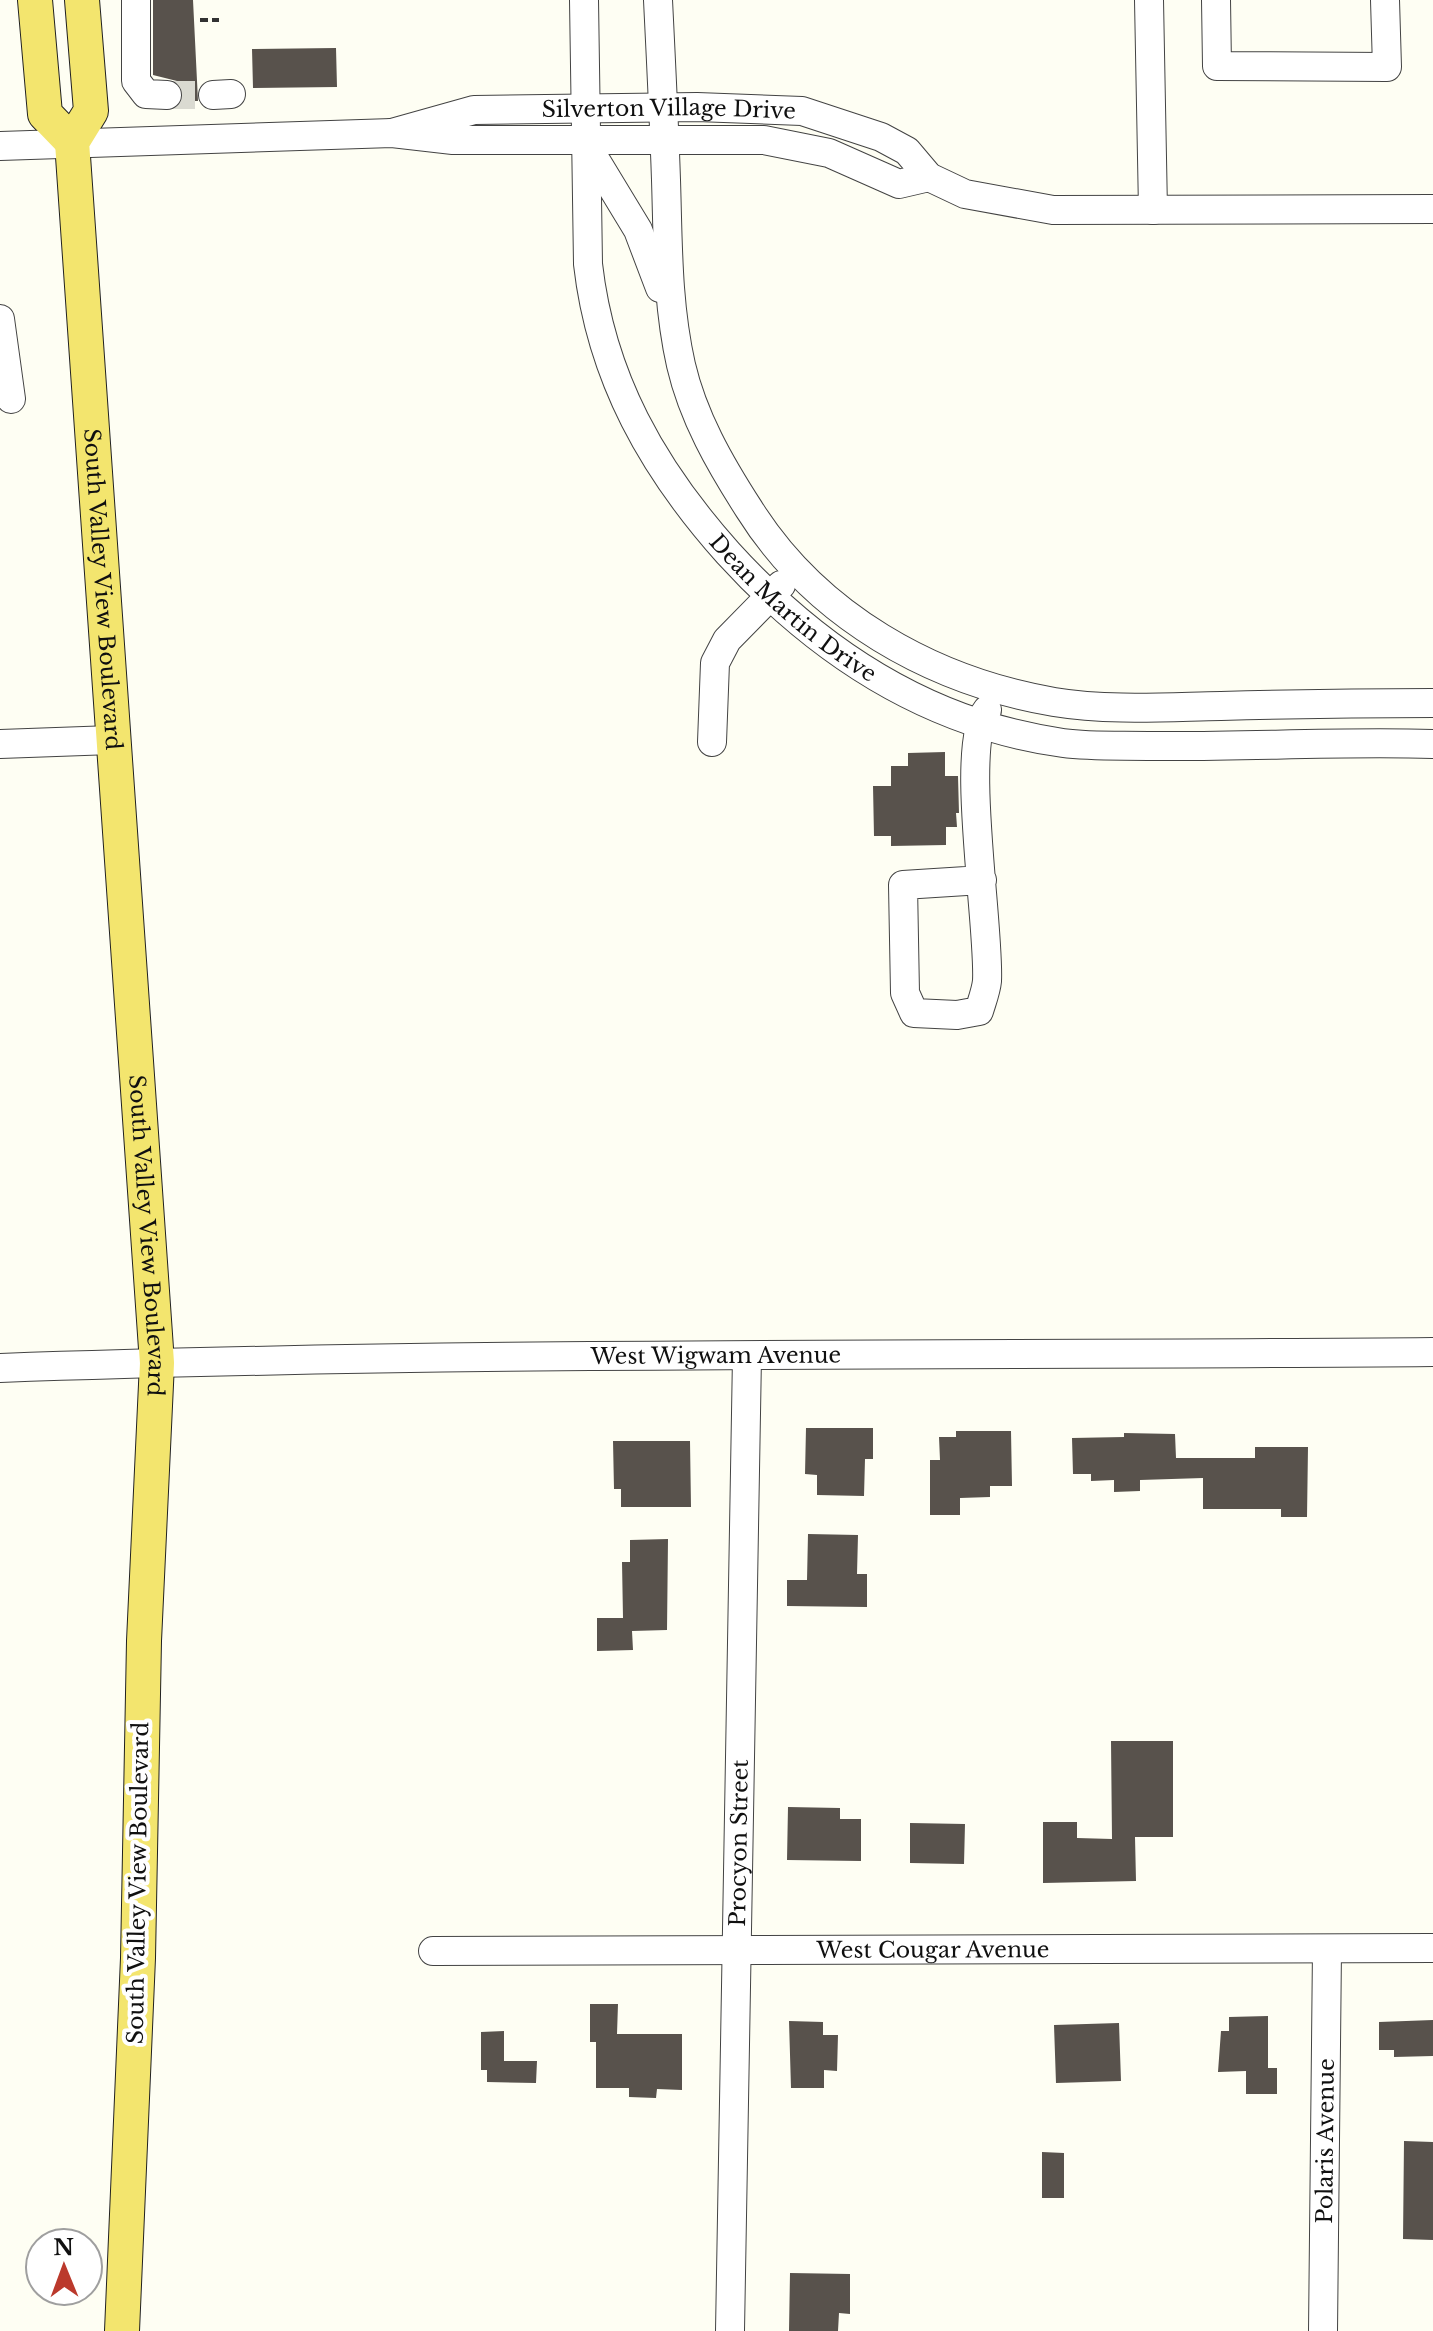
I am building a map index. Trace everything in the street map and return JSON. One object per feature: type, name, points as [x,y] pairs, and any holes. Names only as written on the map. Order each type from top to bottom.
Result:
[{"type":"main road","points":[[35,0],[45,114],[72,142],[91,111],[82,0]]},
{"type":"main road","name":"South Valley View Boulevard","points":[[72,142],[157,1363],[144,1641],[138,1958],[122,2331]]},
{"type":"street","points":[[136,0],[136,81],[146,94],[167,95]]},
{"type":"street","name":"Dean Martin Drive","points":[[584,0],[584,142],[593,308],[618,387],[636,426],[676,492],[771,597],[810,633],[857,667],[934,709],[981,725],[1067,744],[1195,747],[1433,744]]},
{"type":"street","name":"Dean Martin Drive","points":[[658,0],[668,281],[682,368],[708,440],[763,532],[824,597],[887,643],[973,683],[1056,702],[1133,708],[1433,703]]},
{"type":"street","points":[[1149,0],[1153,210]]},
{"type":"street","points":[[1216,0],[1217,66],[1387,67],[1385,0]]},
{"type":"street","name":"Silverton Village Drive","points":[[392,133],[474,110],[663,107],[802,111],[881,137],[907,151],[929,177],[965,194],[1008,204],[1053,210],[1433,209]]},
{"type":"street","points":[[553,109],[584,142],[641,238],[673,323]]},
{"type":"street","name":"Silverton Village Drive","points":[[0,146],[392,133],[453,140],[764,140],[829,153],[899,184],[929,177]]},
{"type":"street","points":[[0,319],[11,399]]},
{"type":"street","points":[[712,742],[715,663],[727,640],[795,569]]},
{"type":"street","points":[[1195,747],[1196,706]]},
{"type":"street","points":[[982,880],[903,885],[905,993],[914,1013],[957,1015],[979,1011],[987,983],[982,880],[975,754],[986,710],[1065,722],[1133,708]]},
{"type":"street","points":[[0,744],[112,740]]},
{"type":"street","name":"West Wigwam Avenue","points":[[0,1368],[157,1363],[747,1356],[1433,1352]]},
{"type":"street","name":"Procyon Street","points":[[730,2331],[747,1356]]},
{"type":"street","name":"West Cougar Avenue","points":[[433,1951],[1433,1948]]},
{"type":"street","name":"Polaris Avenue","points":[[1323,2331],[1327,1949]]},
{"type":"path","points":[[200,20],[219,20]]},
{"type":"building","points":[[153,0],[193,0],[198,101],[182,101],[182,88],[177,81],[153,75]]},
{"type":"building","points":[[336,48],[337,87],[253,88],[252,49]]},
{"type":"building","points":[[945,752],[945,776],[958,776],[959,813],[956,813],[957,827],[946,827],[946,845],[891,846],[891,836],[874,836],[873,786],[891,786],[891,766],[908,766],[908,753]]},
{"type":"building","points":[[806,1428],[873,1428],[873,1459],[865,1459],[864,1496],[817,1495],[817,1475],[805,1474]]},
{"type":"building","points":[[956,1431],[1011,1431],[1012,1486],[990,1486],[990,1497],[960,1498],[960,1515],[930,1515],[930,1460],[940,1460],[939,1437],[956,1437]]},
{"type":"building","points":[[1124,1433],[1175,1434],[1176,1458],[1255,1458],[1255,1447],[1308,1447],[1307,1517],[1281,1517],[1281,1509],[1203,1509],[1203,1478],[1140,1480],[1140,1491],[1114,1492],[1114,1480],[1091,1481],[1091,1474],[1073,1474],[1072,1438],[1124,1437]]},
{"type":"building","points":[[613,1441],[690,1441],[691,1507],[621,1507],[621,1489],[614,1489]]},
{"type":"building","points":[[808,1534],[858,1535],[857,1574],[867,1574],[867,1607],[787,1606],[787,1580],[807,1580]]},
{"type":"building","points":[[668,1539],[667,1630],[632,1631],[633,1650],[597,1651],[597,1618],[623,1618],[622,1562],[630,1562],[630,1540]]},
{"type":"building","points":[[1111,1741],[1173,1741],[1173,1837],[1135,1837],[1136,1881],[1043,1883],[1043,1822],[1077,1822],[1077,1838],[1112,1839]]},
{"type":"building","points":[[788,1807],[840,1808],[840,1819],[861,1819],[861,1861],[787,1860]]},
{"type":"building","points":[[910,1823],[965,1824],[964,1864],[910,1863]]},
{"type":"building","points":[[590,2004],[618,2004],[617,2034],[682,2034],[682,2090],[657,2089],[656,2098],[629,2097],[629,2088],[596,2088],[596,2042],[590,2042]]},
{"type":"building","points":[[1268,2016],[1268,2068],[1277,2068],[1277,2094],[1246,2094],[1246,2071],[1218,2072],[1221,2031],[1229,2031],[1229,2017]]},
{"type":"building","points":[[1433,2020],[1433,2056],[1394,2057],[1394,2050],[1379,2050],[1379,2022]]},
{"type":"building","points":[[789,2021],[823,2022],[823,2035],[838,2035],[837,2071],[824,2070],[824,2088],[791,2088]]},
{"type":"building","points":[[1119,2023],[1121,2081],[1056,2083],[1054,2025]]},
{"type":"building","points":[[504,2031],[504,2061],[537,2061],[536,2083],[487,2082],[487,2070],[481,2070],[481,2032]]},
{"type":"building","points":[[1404,2141],[1433,2142],[1433,2240],[1403,2239]]},
{"type":"building","points":[[1042,2152],[1064,2153],[1064,2198],[1042,2198]]},
{"type":"building","points":[[790,2273],[850,2274],[850,2314],[839,2313],[838,2331],[789,2331]]},
{"type":"tunnel","points":[[167,95],[213,95]]}]
